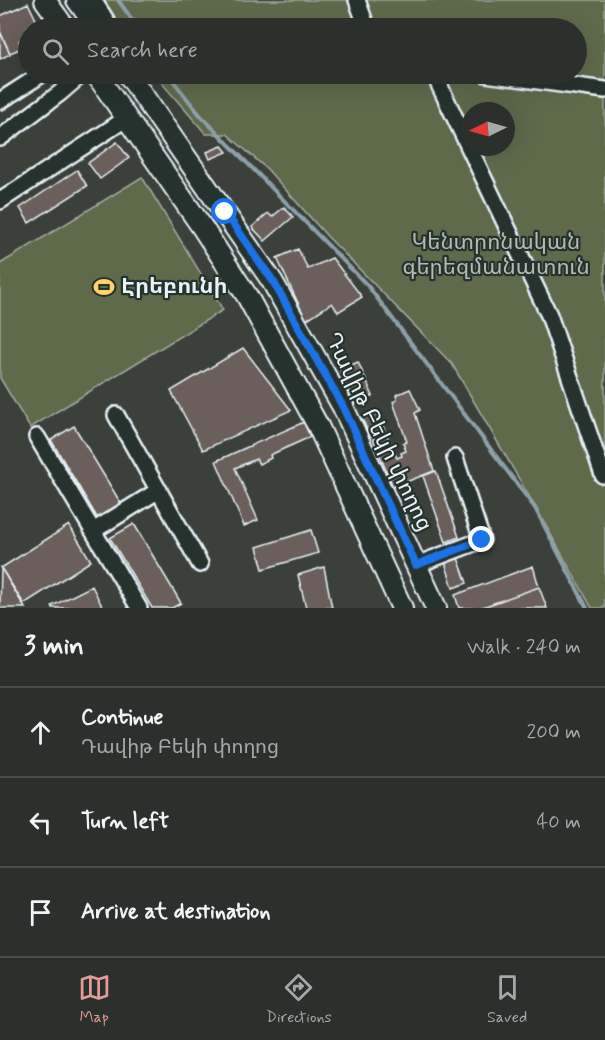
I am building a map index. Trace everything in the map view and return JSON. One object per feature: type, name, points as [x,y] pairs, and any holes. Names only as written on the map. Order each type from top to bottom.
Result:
[{"type":"main road","points":[[45,0],[58,18]]},
{"type":"main road","points":[[77,0],[90,18]]},
{"type":"main road","points":[[103,84],[247,296],[318,426],[402,608]]},
{"type":"main road","name":"Դավիթ Բեկի փողոց","points":[[139,84],[273,281],[343,407],[436,608]]},
{"type":"street","points":[[93,0],[105,18]]},
{"type":"street","points":[[357,0],[363,18]]},
{"type":"street","points":[[0,101],[26,84]]},
{"type":"street","points":[[0,138],[70,84]]},
{"type":"street","points":[[439,84],[549,315],[603,475],[605,474]]},
{"type":"street","points":[[560,84],[605,90]]},
{"type":"street","points":[[0,201],[127,118]]},
{"type":"street","points":[[116,415],[200,564]]},
{"type":"street","points":[[37,437],[139,608]]},
{"type":"street","points":[[416,565],[482,540],[455,458]]},
{"type":"street","points":[[93,531],[159,490]]},
{"type":"green space","name":"Կենտրոնական գերեզմանատուն","points":[[90,0],[605,0],[605,608],[592,608],[452,364],[326,235],[267,169],[227,134],[206,134],[163,84],[587,84],[587,18],[106,18]]},
{"type":"green space","name":"Էրեբունի","points":[[142,177],[223,310],[30,428],[0,378],[0,264]]},
{"type":"building","points":[[28,3],[35,18],[18,18],[18,50],[10,53],[0,31],[0,16]]},
{"type":"building","points":[[0,32],[10,54],[0,59]]},
{"type":"building","points":[[117,142],[129,158],[100,179],[88,163]]},
{"type":"building","points":[[222,146],[227,152],[210,159],[207,152]]},
{"type":"building","points":[[77,170],[87,186],[29,223],[20,208]]},
{"type":"building","points":[[284,207],[293,217],[265,241],[252,227],[268,213],[272,217]]},
{"type":"building","points":[[298,249],[308,269],[332,258],[362,297],[338,312],[332,303],[306,320],[277,258]]},
{"type":"building","points":[[243,348],[291,410],[203,450],[171,391]]},
{"type":"building","points":[[358,362],[373,396],[355,404],[340,370]]},
{"type":"building","points":[[410,389],[420,410],[415,413],[434,471],[393,487],[373,439],[386,433],[397,458],[406,451],[403,443],[407,442],[393,402],[397,400],[396,395]]},
{"type":"building","points":[[377,412],[385,431],[370,437],[362,418]]},
{"type":"building","points":[[304,422],[310,437],[270,455],[271,458],[259,464],[256,459],[235,468],[258,520],[244,526],[216,461]]},
{"type":"building","points":[[74,426],[122,505],[98,519],[51,440]]},
{"type":"building","points":[[436,471],[459,537],[446,542],[423,476]]},
{"type":"building","points":[[134,524],[181,603],[172,608],[152,608],[110,538]]},
{"type":"building","points":[[69,525],[91,561],[24,604],[1,568]]},
{"type":"building","points":[[311,530],[318,553],[263,569],[257,547]]},
{"type":"building","points":[[458,558],[467,583],[453,588],[445,562]]},
{"type":"building","points":[[533,566],[539,587],[480,608],[459,608],[455,595]]},
{"type":"building","points":[[324,567],[332,608],[306,608],[298,575]]},
{"type":"building","points":[[1,568],[25,608],[0,608]]},
{"type":"building","points":[[92,586],[103,608],[53,608],[52,606]]},
{"type":"building","points":[[539,587],[547,608],[480,608]]},
{"type":"waterway","points":[[118,0],[131,18]]},
{"type":"waterway","points":[[176,84],[200,115],[368,286],[535,508],[587,608]]},
{"type":"place","name":"Էրեբունի","points":[[104,287]]},
{"type":"route","points":[[225,212],[273,281],[343,407],[416,565],[482,540]]}]
